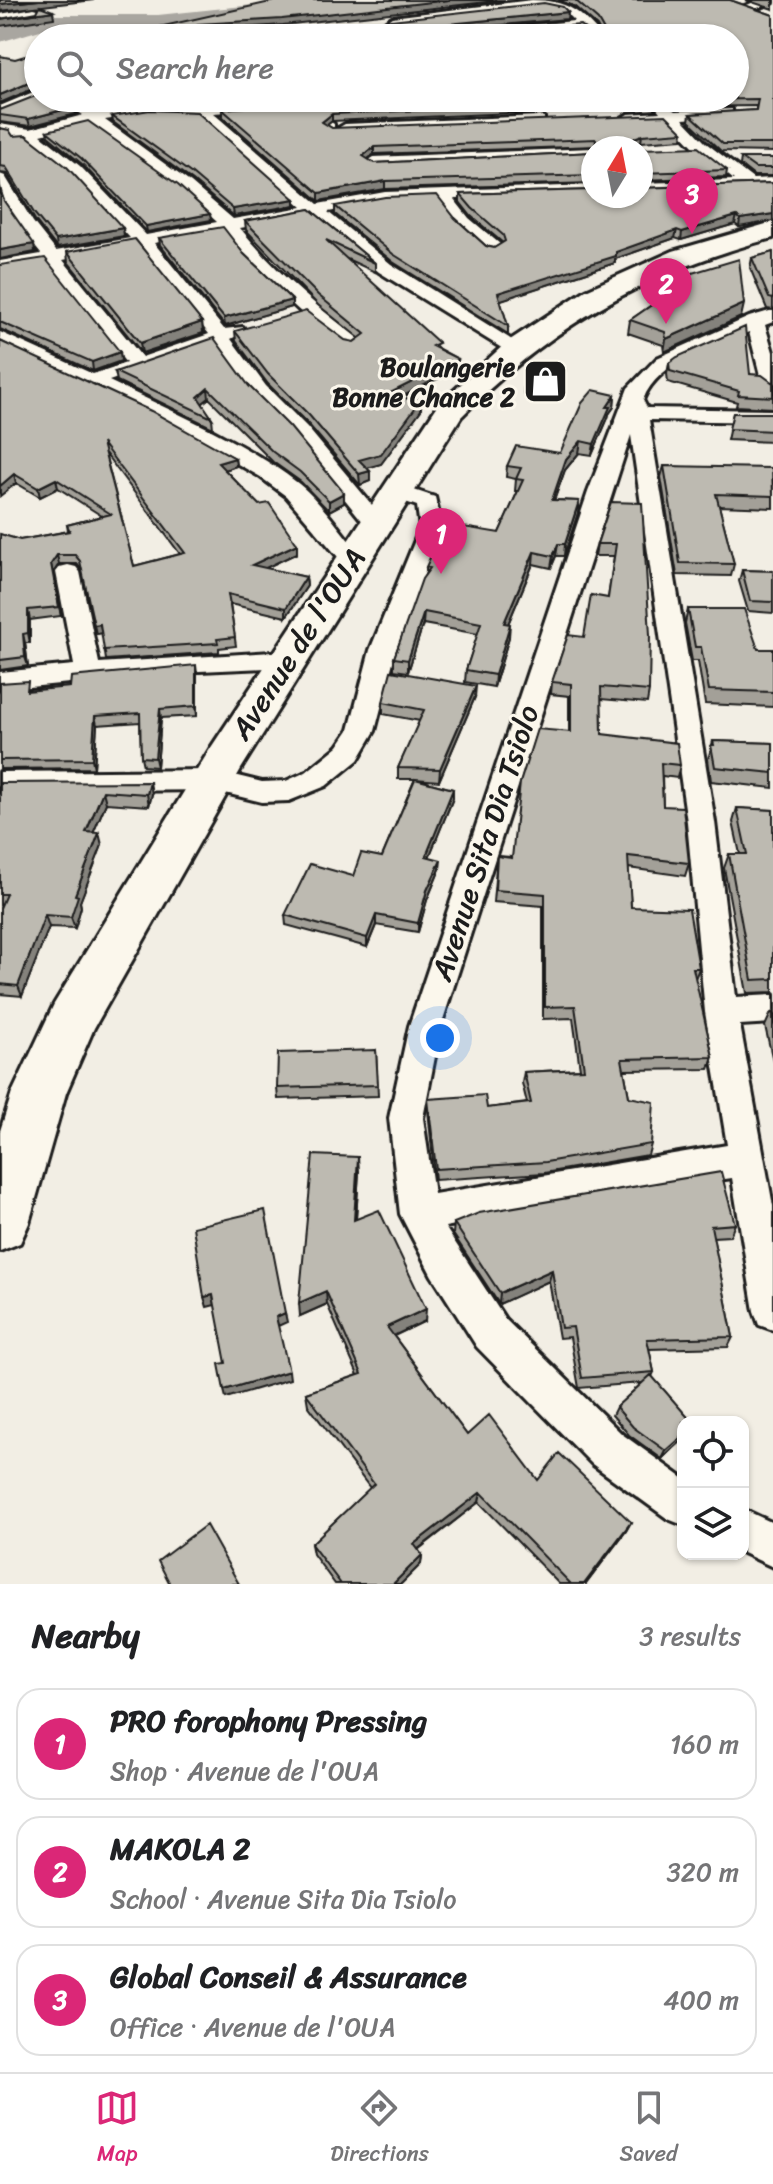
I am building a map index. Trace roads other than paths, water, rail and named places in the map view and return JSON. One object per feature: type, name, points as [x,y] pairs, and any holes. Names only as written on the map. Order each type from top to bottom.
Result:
[{"type":"main road","name":"Avenue de l'OUA","points":[[0,1223],[39,1093],[72,1019],[288,659],[449,412],[513,349],[613,286],[734,239],[773,230]]},
{"type":"street","points":[[771,0],[744,6],[773,16]]},
{"type":"street","points":[[382,24],[380,22],[546,1],[568,8],[584,24]]},
{"type":"street","points":[[0,18],[34,12]]},
{"type":"street","points":[[0,111],[24,100]]},
{"type":"street","points":[[87,112],[160,165],[228,223],[253,255],[310,311],[353,343]]},
{"type":"street","points":[[0,144],[115,112]]},
{"type":"street","points":[[204,112],[311,208],[385,268],[513,349]]},
{"type":"street","points":[[309,112],[410,194]]},
{"type":"street","points":[[669,112],[694,147],[716,158],[748,183]]},
{"type":"street","points":[[617,118],[730,112]]},
{"type":"street","points":[[332,128],[550,120]]},
{"type":"street","points":[[497,121],[581,188]]},
{"type":"street","points":[[0,128],[31,134],[75,169],[142,240],[220,336],[259,390],[386,507],[427,502],[431,528],[383,650],[362,731],[348,753],[316,779],[289,791],[262,792],[213,780],[0,782]]},
{"type":"street","points":[[362,153],[581,152]]},
{"type":"street","points":[[716,158],[744,158]]},
{"type":"street","points":[[0,179],[26,224],[137,364]]},
{"type":"street","points":[[653,187],[773,183]]},
{"type":"street","points":[[0,266],[311,208],[410,194],[581,190]]},
{"type":"street","points":[[442,194],[463,221],[494,248]]},
{"type":"street","points":[[287,317],[310,311]]},
{"type":"street","points":[[764,318],[773,387]]},
{"type":"street","name":"Avenue Sita Dia Tsiolo","points":[[677,1500],[607,1449],[491,1333],[445,1263],[418,1214],[406,1118],[425,1026],[599,492],[636,401],[664,362],[764,318]]},
{"type":"street","points":[[91,381],[249,327]]},
{"type":"street","points":[[0,338],[161,413],[267,471],[294,491],[352,559]]},
{"type":"street","points":[[773,416],[636,401],[701,822],[721,1012],[773,1311]]},
{"type":"street","points":[[68,572],[88,673]]},
{"type":"street","points":[[0,681],[178,664],[288,659]]},
{"type":"street","points":[[721,1012],[773,1009]]},
{"type":"street","points":[[418,1214],[599,1181],[747,1159]]},
{"type":"street","points":[[749,1534],[773,1545]]},
{"type":"waterway","points":[[35,24],[45,21],[158,22],[258,13],[344,0]]},
{"type":"waterway","points":[[0,35],[24,28]]},
{"type":"place","name":"Global Conseil & Assurance","points":[[692,234]]},
{"type":"place","name":"MAKOLA 2","points":[[666,324]]},
{"type":"place","name":"Boulangerie Bonne Chance 2","points":[[546,382]]},
{"type":"place","name":"PRO forophony Pressing","points":[[441,574]]}]
